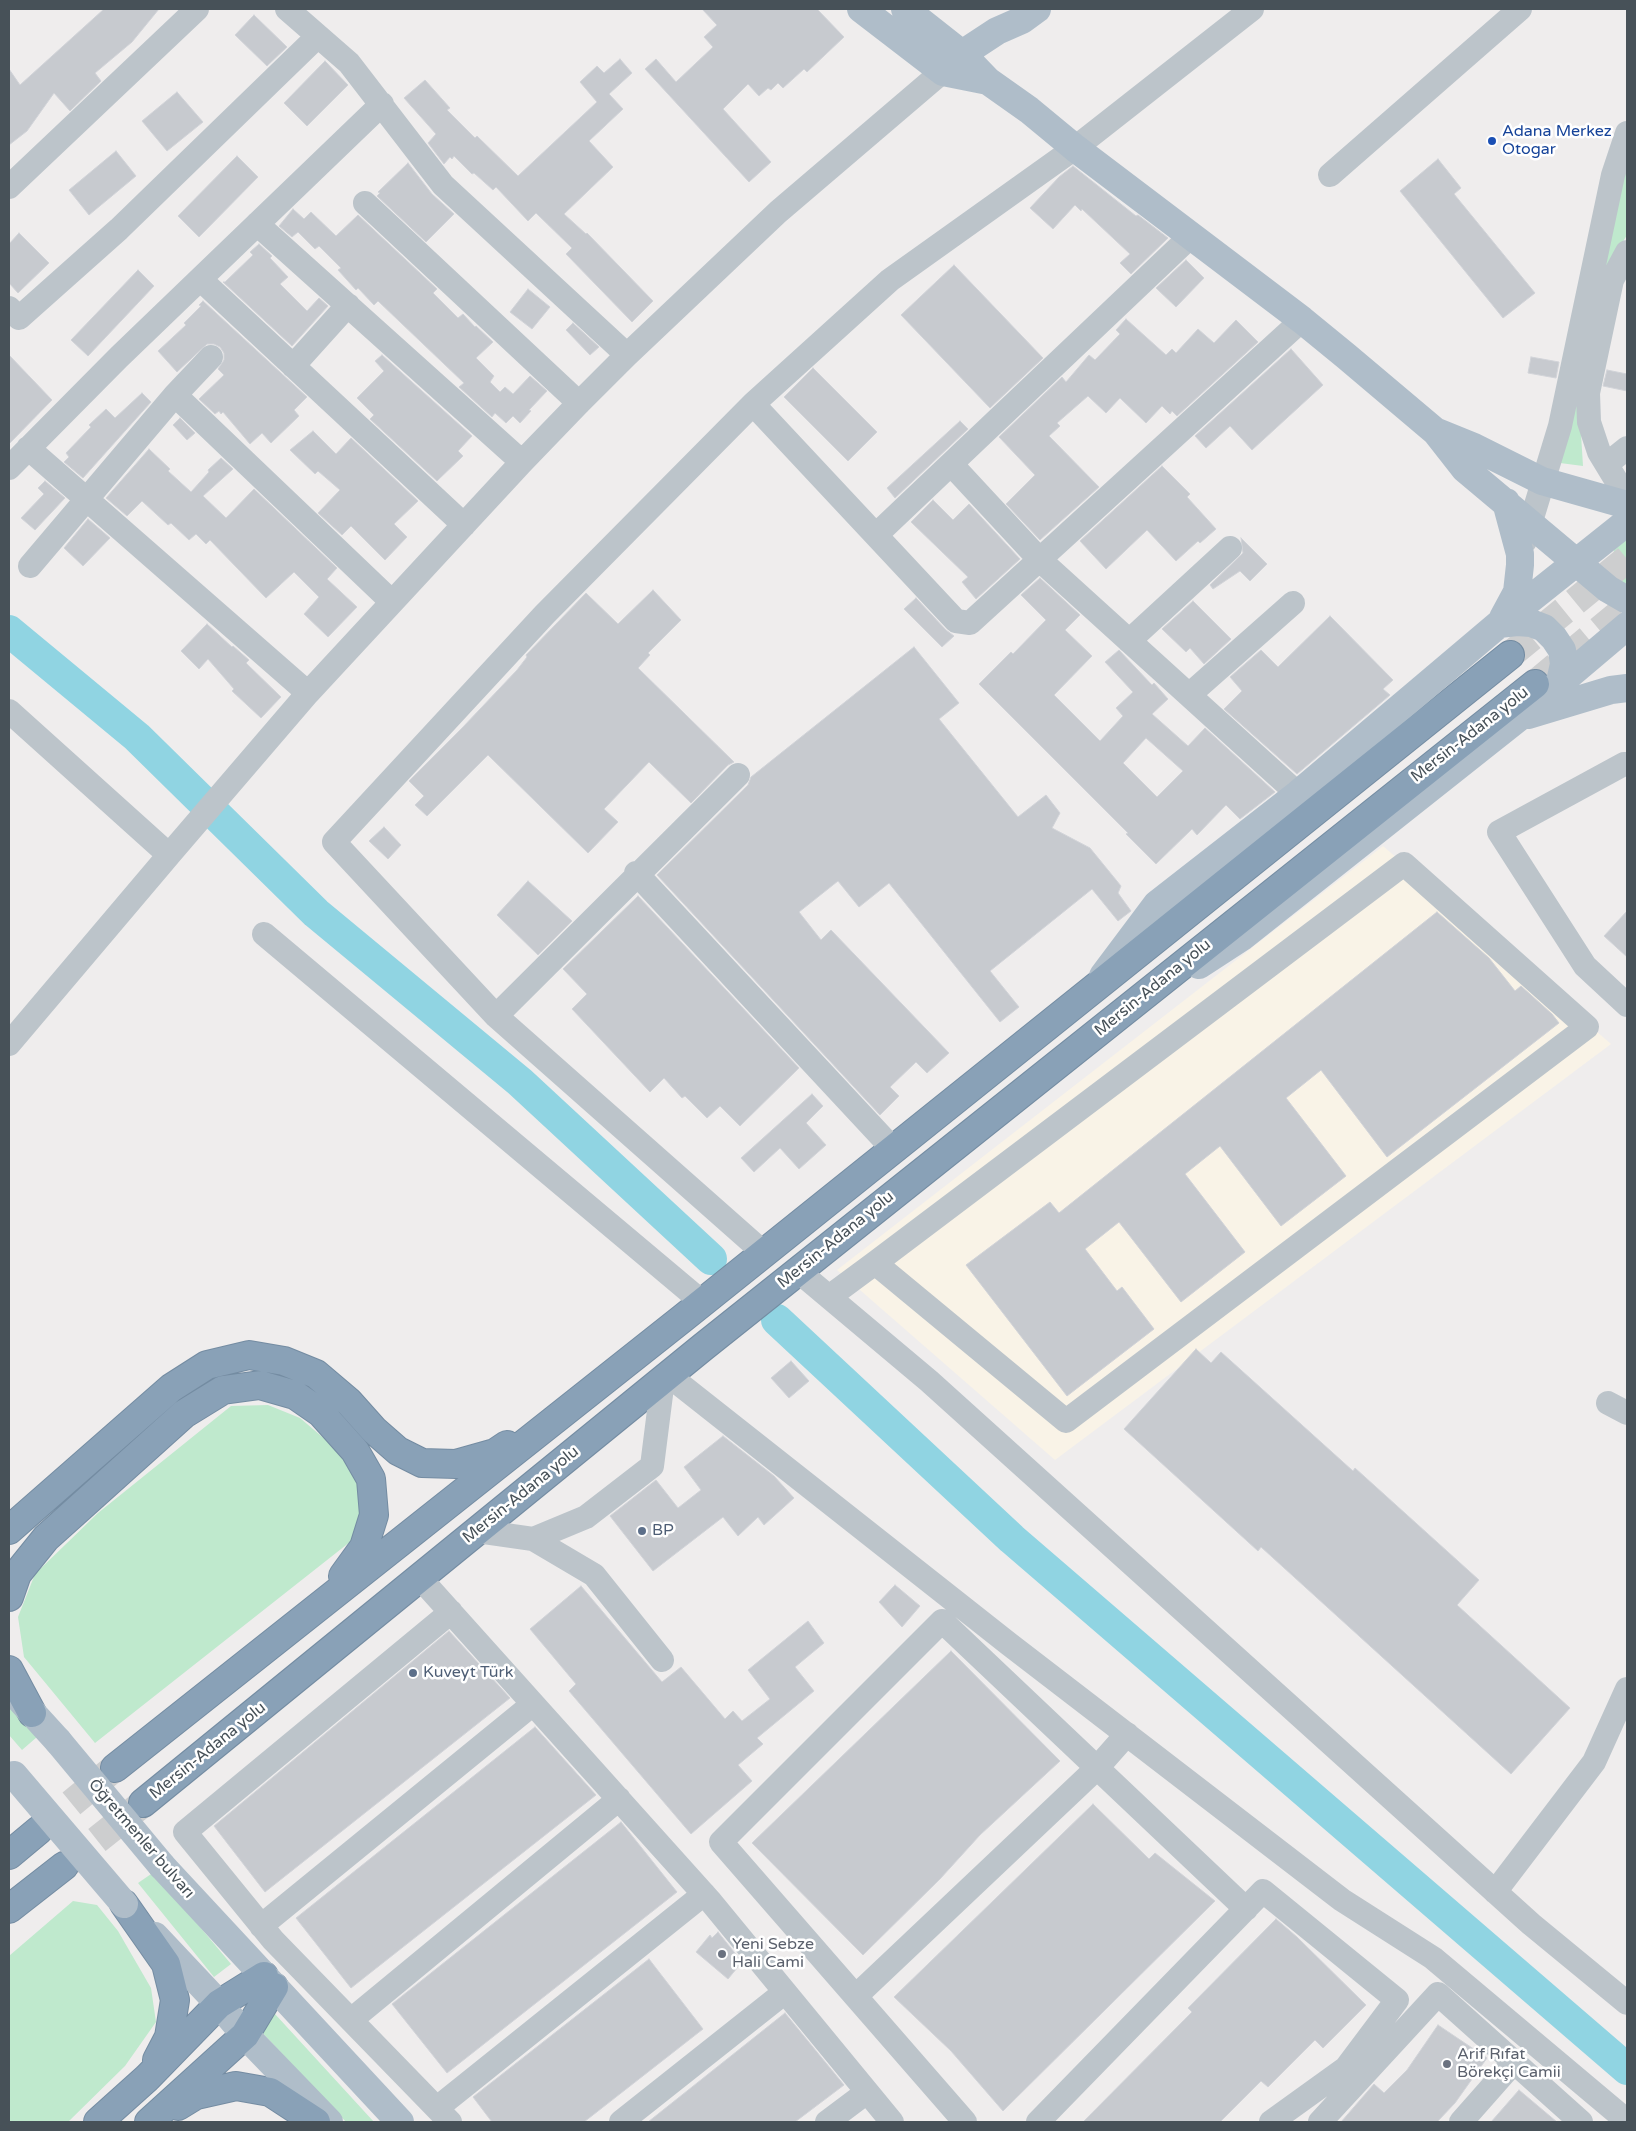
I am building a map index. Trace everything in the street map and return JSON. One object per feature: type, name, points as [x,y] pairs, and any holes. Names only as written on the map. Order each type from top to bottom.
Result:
[{"type":"highway","points":[[9,1597],[17,1574],[46,1538],[184,1414],[223,1390],[260,1385],[294,1395],[321,1412],[355,1451],[371,1479],[374,1515],[364,1547],[343,1577],[115,1768],[764,1253],[1510,655]]},
{"type":"highway","name":"Mersin-Adana yolu","points":[[143,1803],[798,1271],[1113,1020],[1547,683]]},
{"type":"highway","points":[[9,1530],[171,1388],[207,1365],[249,1355],[284,1361],[316,1374],[398,1451],[422,1464],[456,1464],[495,1453],[550,1417],[692,1310]]},
{"type":"highway","points":[[9,1522],[43,1500]]},
{"type":"highway","points":[[9,1670],[32,1713]]},
{"type":"highway","points":[[9,1855],[39,1830]]},
{"type":"highway","points":[[9,1909],[64,1866]]},
{"type":"highway","points":[[124,1904],[166,1964],[175,2000],[169,2037],[147,2078]]},
{"type":"highway","points":[[98,2122],[147,2078],[219,2004],[269,1982]]},
{"type":"highway","points":[[149,2122],[245,2035],[269,1982]]},
{"type":"highway","points":[[154,2122],[196,2095],[236,2086],[270,2092],[316,2122]]},
{"type":"main road","points":[[861,9],[943,72],[988,81]]},
{"type":"main road","points":[[905,9],[962,54],[988,81],[1029,110],[1075,148],[1302,320],[1436,432],[1465,469],[1608,589],[1627,600]]},
{"type":"main road","points":[[997,31],[1019,9]]},
{"type":"main road","points":[[962,54],[997,31],[1022,20],[1037,9]]},
{"type":"main road","points":[[1436,432],[1474,447],[1542,481],[1627,505]]},
{"type":"main road","points":[[1500,624],[1516,592],[1520,554],[1506,502]]},
{"type":"main road","points":[[1091,991],[1158,904],[1298,794],[1500,624],[1627,522]]},
{"type":"main road","points":[[1113,1020],[1242,937],[1517,719],[1564,664],[1562,650],[1544,628],[1531,623],[1500,624]]},
{"type":"main road","points":[[1547,683],[1627,626]]},
{"type":"main road","points":[[1517,719],[1611,690],[1627,688]]},
{"type":"main road","name":"Öğretmenler bulvarı","points":[[9,1688],[58,1742],[162,1866],[400,2122]]},
{"type":"main road","points":[[11,1772],[124,1904],[219,2004],[245,2035],[329,2122]]},
{"type":"street","points":[[9,187],[197,9]]},
{"type":"street","points":[[287,9],[349,63],[443,185],[628,355]]},
{"type":"street","points":[[764,1253],[496,1016],[334,842],[545,614],[753,404],[890,280],[1075,148],[1252,9]]},
{"type":"street","points":[[1330,175],[1520,9]]},
{"type":"street","points":[[9,308],[19,318],[119,229],[318,36]]},
{"type":"street","points":[[9,1044],[308,693],[522,462],[628,355],[778,212],[962,54]]},
{"type":"street","points":[[9,468],[200,279],[382,104]]},
{"type":"street","points":[[1520,554],[1560,426],[1614,175],[1627,133]]},
{"type":"street","points":[[365,203],[579,403]]},
{"type":"street","points":[[257,224],[522,462]]},
{"type":"street","points":[[876,535],[1191,236]]},
{"type":"street","points":[[1627,252],[1612,280],[1588,393],[1589,422],[1599,452],[1616,480],[1627,492]]},
{"type":"street","points":[[200,279],[464,525]]},
{"type":"street","points":[[294,366],[348,305]]},
{"type":"street","points":[[753,404],[956,622],[970,623],[1302,320]]},
{"type":"street","points":[[30,566],[175,395],[211,356]]},
{"type":"street","points":[[175,395],[392,602]]},
{"type":"street","points":[[28,448],[308,693]]},
{"type":"street","points":[[1607,464],[1627,448]]},
{"type":"street","points":[[951,464],[1040,560],[1298,794]]},
{"type":"street","points":[[1129,641],[1230,548]]},
{"type":"street","points":[[1189,695],[1292,603]]},
{"type":"street","points":[[9,711],[169,855]]},
{"type":"street","points":[[1627,764],[1499,832],[1584,966],[1627,1006]]},
{"type":"street","points":[[496,1016],[738,775]]},
{"type":"street","points":[[829,1298],[875,1263],[1404,864],[1587,1027],[1066,1421],[875,1263]]},
{"type":"street","points":[[637,874],[893,1149]]},
{"type":"street","points":[[264,934],[692,1310]]},
{"type":"street","points":[[798,1271],[930,1381],[1530,1924],[1627,2003]]},
{"type":"street","points":[[532,1539],[586,1517],[652,1466],[666,1377],[1342,1900],[1433,1958],[1627,2121]]},
{"type":"street","points":[[477,1531],[532,1539],[594,1575],[662,1660]]},
{"type":"street","points":[[420,1578],[704,1894],[892,2122]]},
{"type":"street","points":[[451,1612],[185,1832],[273,1940],[443,2115],[704,1894]]},
{"type":"street","points":[[965,2122],[721,1842],[942,1621],[1246,1909]]},
{"type":"street","points":[[1495,1892],[1594,1762],[1627,1689]]},
{"type":"street","points":[[261,1926],[533,1704]]},
{"type":"street","points":[[856,1996],[1097,1768],[1127,1734]]},
{"type":"street","points":[[351,2020],[618,1799]]},
{"type":"street","points":[[1038,2122],[1263,1891],[1397,2000],[1346,2068],[1271,2122]]},
{"type":"street","points":[[621,2122],[785,1992]]},
{"type":"street","points":[[1320,2122],[1438,1994],[1581,2122]]},
{"type":"street","points":[[1461,2122],[1514,2062]]},
{"type":"street","points":[[828,2122],[867,2092]]},
{"type":"shaded area","points":[[1383,846],[1611,1044],[1055,1460],[837,1270]]},
{"type":"green space","points":[[1624,173],[1627,175],[1627,235],[1602,276],[1579,402],[1583,466],[1560,463]]},
{"type":"green space","points":[[1627,535],[1627,586],[1620,581],[1614,572],[1612,561],[1614,550]]},
{"type":"green space","points":[[268,1405],[300,1418],[340,1452],[365,1495],[355,1538],[95,1743],[24,1657],[18,1617],[35,1574],[98,1513],[231,1406]]},
{"type":"green space","points":[[9,1705],[37,1737],[22,1750],[9,1735]]},
{"type":"green space","points":[[154,1872],[231,1964],[214,1977],[138,1883]]},
{"type":"green space","points":[[73,1901],[97,1905],[118,1931],[151,1988],[156,2022],[125,2066],[68,2122],[9,2122],[9,1956]]},
{"type":"green space","points":[[275,2014],[374,2122],[346,2122],[258,2028]]},
{"type":"building","points":[[104,9],[159,9],[132,42],[95,73],[101,81],[70,111],[54,93],[27,131],[9,145],[9,69],[20,85]]},
{"type":"building","points":[[702,9],[817,9],[844,37],[807,72],[804,69],[783,88],[778,83],[771,90],[768,88],[759,96],[748,84],[723,109],[771,162],[749,182],[645,69],[656,59],[676,82],[713,47],[704,37],[717,25]]},
{"type":"building","points":[[254,15],[287,47],[267,66],[235,35]]},
{"type":"building","points":[[620,59],[632,73],[609,94],[623,109],[589,141],[613,167],[564,214],[587,233],[653,301],[632,322],[566,254],[572,248],[536,213],[528,221],[496,187],[493,190],[474,173],[472,174],[454,156],[452,159],[450,157],[444,164],[428,143],[436,134],[404,98],[425,80],[450,108],[447,110],[518,176],[597,102],[580,82],[597,66],[604,73]]},
{"type":"building","points":[[325,61],[348,85],[307,126],[284,103]]},
{"type":"building","points":[[177,92],[203,122],[167,151],[142,121]]},
{"type":"building","points":[[116,151],[136,176],[89,215],[69,190]]},
{"type":"building","points":[[237,156],[258,177],[199,237],[178,216]]},
{"type":"building","points":[[1438,159],[1461,188],[1454,194],[1535,293],[1503,318],[1400,191]]},
{"type":"building","points":[[408,163],[432,194],[454,214],[426,242],[377,196],[380,193],[378,192]]},
{"type":"building","points":[[1073,166],[1136,216],[1138,215],[1168,238],[1131,274],[1120,263],[1130,254],[1082,209],[1081,211],[1075,205],[1053,229],[1030,208],[1059,177]]},
{"type":"building","points":[[293,209],[304,219],[311,212],[336,236],[358,215],[437,289],[433,293],[458,318],[463,314],[493,342],[476,358],[494,376],[490,382],[500,392],[505,387],[513,394],[530,376],[547,391],[529,410],[531,411],[520,423],[513,416],[506,423],[495,413],[492,417],[459,387],[464,383],[378,301],[374,305],[358,288],[356,290],[338,270],[341,268],[319,246],[315,249],[298,232],[292,237],[279,226]]},
{"type":"building","points":[[19,233],[49,263],[18,293],[9,283],[9,244]]},
{"type":"building","points":[[259,244],[272,256],[270,258],[288,277],[280,284],[307,311],[319,298],[328,306],[292,346],[223,282],[253,255],[250,252]]},
{"type":"building","points":[[1186,260],[1204,278],[1176,307],[1156,288]]},
{"type":"building","points":[[954,265],[1043,358],[990,408],[901,315]]},
{"type":"building","points":[[138,270],[154,286],[88,356],[71,340]]},
{"type":"building","points":[[528,289],[550,307],[532,329],[510,312]]},
{"type":"building","points":[[203,301],[307,397],[294,410],[299,416],[271,443],[262,433],[250,444],[223,412],[221,414],[219,411],[215,414],[199,399],[224,375],[218,369],[224,360],[224,353],[220,347],[214,344],[207,344],[177,372],[158,351],[186,325],[184,323],[201,306],[199,305]]},
{"type":"building","points":[[1126,319],[1166,355],[1172,349],[1176,353],[1198,329],[1214,343],[1236,320],[1258,342],[1177,416],[1172,411],[1170,414],[1162,406],[1146,423],[1120,398],[1106,413],[1088,396],[1057,423],[1060,426],[1049,436],[1099,487],[1040,540],[1006,504],[1035,475],[999,437],[1062,377],[1066,382],[1089,355],[1095,360],[1120,334],[1116,330]]},
{"type":"building","points":[[573,323],[599,347],[590,355],[566,330]]},
{"type":"building","points":[[1291,349],[1323,385],[1252,450],[1230,426],[1206,448],[1195,436]]},
{"type":"building","points":[[9,355],[52,400],[9,444]]},
{"type":"building","points":[[382,355],[472,436],[458,451],[463,456],[437,481],[370,419],[374,415],[357,398],[384,371],[375,361]]},
{"type":"building","points":[[1531,357],[1559,362],[1556,378],[1528,373]]},
{"type":"building","points":[[813,368],[877,432],[848,461],[784,397]]},
{"type":"building","points":[[1607,370],[1627,374],[1627,391],[1603,386]]},
{"type":"building","points":[[142,393],[151,402],[83,478],[64,462],[69,457],[66,453],[91,427],[89,425],[106,409],[115,418]]},
{"type":"building","points":[[180,418],[195,433],[187,440],[173,425]]},
{"type":"building","points":[[960,421],[968,429],[895,498],[887,488]]},
{"type":"building","points":[[313,431],[336,454],[351,438],[418,501],[394,524],[407,537],[385,560],[351,526],[342,535],[318,513],[340,490],[318,471],[315,474],[290,450]]},
{"type":"building","points":[[149,449],[170,469],[168,471],[191,492],[209,472],[208,470],[221,458],[233,469],[203,496],[226,518],[254,489],[337,568],[327,579],[357,607],[328,637],[304,614],[319,597],[294,572],[266,598],[210,540],[206,544],[196,534],[189,540],[171,523],[168,525],[142,501],[127,516],[106,498]]},
{"type":"building","points":[[1162,466],[1190,494],[1187,497],[1216,529],[1200,543],[1198,541],[1176,561],[1147,530],[1106,569],[1080,541]]},
{"type":"building","points":[[45,481],[65,498],[35,530],[21,518],[44,494],[38,488]]},
{"type":"building","points":[[933,500],[953,520],[969,504],[1020,559],[976,599],[962,582],[968,577],[911,522]]},
{"type":"building","points":[[88,519],[110,538],[83,566],[64,548]]},
{"type":"building","points":[[1241,538],[1267,564],[1250,581],[1240,571],[1213,589],[1210,585],[1243,553]]},
{"type":"building","points":[[1040,578],[1080,615],[1065,630],[1092,656],[1054,695],[1100,741],[1123,716],[1116,708],[1133,692],[1105,662],[1119,650],[1168,699],[1152,714],[1188,746],[1205,728],[1275,792],[1240,819],[1226,805],[1197,835],[1192,829],[1156,864],[1126,834],[1128,833],[979,684],[1011,652],[1013,654],[1046,620],[1021,595]],"holes":[[[1146,738],[1183,771],[1157,797],[1123,763]]]},
{"type":"building","points":[[653,590],[681,620],[648,653],[650,655],[638,668],[734,762],[728,765],[691,803],[649,762],[604,809],[618,822],[588,853],[488,755],[427,816],[415,805],[424,796],[409,781],[517,670],[527,657],[526,655],[586,593],[618,624]]},
{"type":"building","points":[[916,598],[954,636],[942,647],[904,609]]},
{"type":"building","points":[[1193,601],[1231,639],[1204,664],[1190,648],[1186,652],[1162,629]]},
{"type":"building","points":[[1330,616],[1393,680],[1383,689],[1390,695],[1297,774],[1224,709],[1242,691],[1230,677],[1261,650],[1278,667]]},
{"type":"building","points":[[207,624],[249,660],[246,663],[281,697],[261,718],[232,691],[234,689],[208,659],[199,669],[181,651]]},
{"type":"building","points":[[914,647],[959,703],[939,719],[1018,817],[1046,795],[1060,813],[1052,828],[1090,848],[1121,886],[1118,893],[1131,911],[1118,921],[1092,889],[990,971],[1019,1007],[1000,1022],[889,883],[859,907],[838,881],[799,912],[821,940],[831,930],[949,1053],[927,1073],[916,1062],[890,1087],[899,1096],[880,1115],[657,875],[748,785],[751,777]]},
{"type":"building","points":[[384,827],[401,845],[388,859],[369,841]]},
{"type":"building","points":[[528,881],[572,921],[538,955],[497,915]]},
{"type":"building","points":[[638,896],[799,1068],[740,1126],[720,1106],[707,1118],[685,1096],[682,1098],[664,1078],[650,1092],[572,1009],[587,994],[563,969]]},
{"type":"building","points":[[1627,911],[1627,957],[1604,936]]},
{"type":"building","points":[[1437,912],[1489,958],[1515,991],[1521,986],[1552,1014],[1559,1023],[1387,1157],[1321,1070],[1286,1098],[1346,1176],[1281,1226],[1220,1146],[1185,1174],[1245,1252],[1181,1302],[1119,1222],[1085,1249],[1117,1291],[1122,1287],[1154,1329],[1067,1396],[966,1265],[1050,1202],[1059,1213]]},
{"type":"building","points":[[812,1094],[823,1106],[806,1123],[826,1145],[799,1169],[780,1148],[754,1172],[741,1158]]},
{"type":"building","points":[[1196,1349],[1211,1363],[1221,1352],[1353,1471],[1355,1468],[1479,1580],[1457,1605],[1570,1708],[1511,1774],[1261,1547],[1258,1551],[1124,1429]]},
{"type":"building","points":[[791,1361],[809,1381],[789,1398],[771,1378]]},
{"type":"building","points":[[723,1436],[774,1476],[794,1498],[764,1525],[758,1517],[738,1536],[723,1517],[653,1571],[610,1516],[656,1480],[678,1508],[701,1490],[684,1467]]},
{"type":"building","points":[[895,1585],[920,1606],[902,1627],[879,1602]]},
{"type":"building","points":[[581,1586],[662,1682],[681,1667],[725,1719],[733,1711],[742,1721],[770,1699],[748,1670],[808,1621],[824,1643],[795,1667],[814,1691],[757,1738],[763,1744],[738,1765],[752,1781],[691,1834],[569,1691],[576,1684],[530,1629]]},
{"type":"building","points":[[449,1631],[510,1698],[265,1892],[214,1826]]},
{"type":"building","points":[[951,1651],[1060,1761],[980,1835],[940,1879],[863,1955],[752,1843]]},
{"type":"building","points":[[535,1727],[596,1795],[351,1988],[296,1918]]},
{"type":"building","points":[[1093,1804],[1149,1859],[1155,1853],[1215,1901],[1003,2111],[951,2051],[894,1997]]},
{"type":"building","points":[[621,1822],[677,1892],[447,2073],[392,2004]]},
{"type":"building","points":[[1276,1919],[1366,2005],[1323,2048],[1315,2040],[1268,2087],[1261,2081],[1220,2122],[1083,2122],[1192,2012],[1188,2008]]},
{"type":"building","name":"Yeni Sebze Hali Cami","points":[[718,1932],[742,1962],[728,1979],[696,1952],[710,1935],[712,1938]]},
{"type":"building","points":[[649,1959],[703,2029],[584,2122],[492,2122],[473,2097]]},
{"type":"building","points":[[785,2013],[844,2085],[795,2122],[648,2122]]},
{"type":"building","points":[[1438,2025],[1487,2058],[1455,2103],[1437,2122],[1341,2122],[1374,2084],[1384,2093],[1407,2070]]},
{"type":"building","points":[[1519,2090],[1557,2122],[1491,2122]]},
{"type":"waterway","points":[[9,631],[137,737],[316,913],[520,1082],[711,1259]]},
{"type":"waterway","points":[[777,1320],[1012,1539],[1627,2069]]},
{"type":"tunnel","points":[[1510,655],[1627,559]]},
{"type":"tunnel","points":[[1535,684],[1627,607]]},
{"type":"tunnel","points":[[39,1830],[112,1770]]},
{"type":"tunnel","points":[[64,1866],[141,1805]]},
{"type":"place","name":"Adana Merkez Otogar","points":[[1492,141]]},
{"type":"place","name":"BP","points":[[642,1531]]},
{"type":"place","name":"Kuveyt Türk","points":[[413,1673]]},
{"type":"place","name":"Yeni Sebze Hali Cami","points":[[722,1954]]},
{"type":"place","name":"Arif Rıfat Börekçi Camii","points":[[1447,2064]]}]
